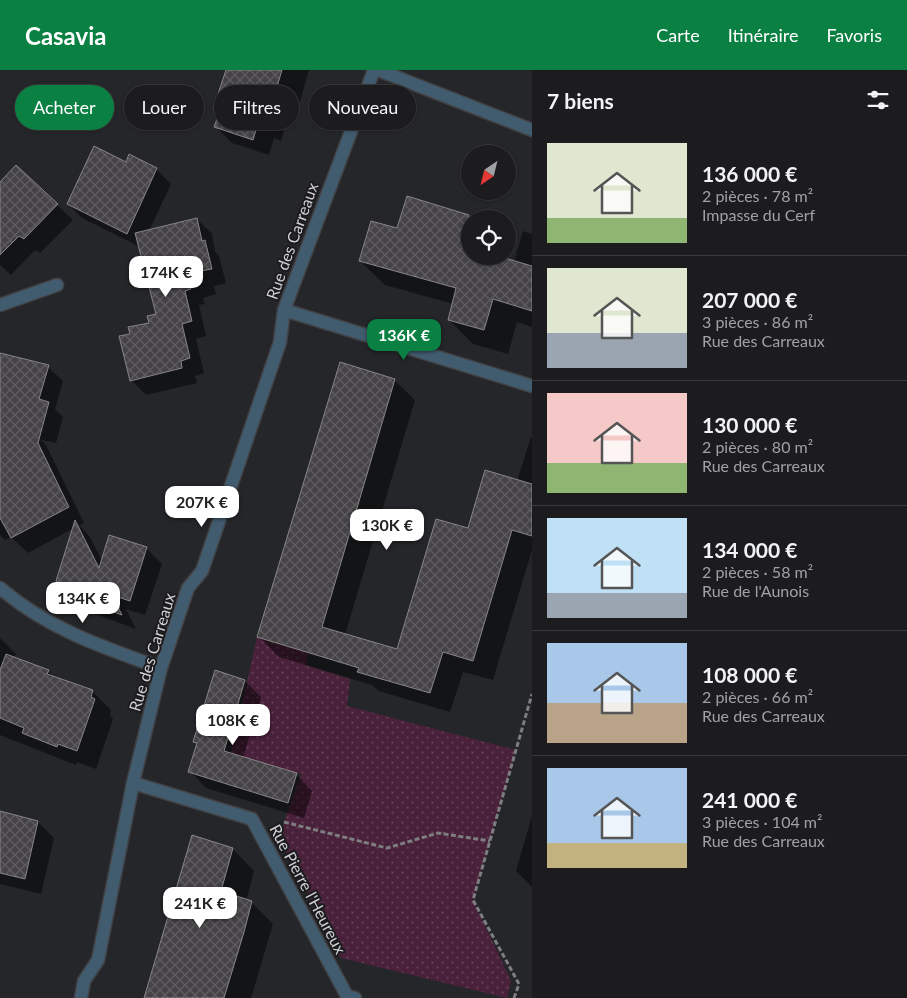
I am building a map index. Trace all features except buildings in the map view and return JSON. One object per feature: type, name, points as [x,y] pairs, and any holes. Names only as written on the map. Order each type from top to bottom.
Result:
[{"type":"street","name":"Rue des Carreaux","points":[[81,998],[84,981],[98,960],[133,783],[161,668],[188,588],[202,571],[280,342],[284,310],[374,70]]},
{"type":"street","points":[[378,70],[532,130]]},
{"type":"street","points":[[0,306],[57,285]]},
{"type":"street","points":[[284,310],[532,386]]},
{"type":"street","points":[[0,588],[31,612],[62,630],[90,643],[161,668]]},
{"type":"street","name":"Rue Pierre l'Heureux","points":[[133,783],[252,819],[347,996],[355,998]]},
{"type":"path","points":[[514,998],[519,984],[473,900],[532,694]]},
{"type":"path","points":[[252,819],[281,821],[387,848],[438,833],[490,841]]},
{"type":"shaded area","points":[[257,637],[308,652],[306,665],[350,679],[347,706],[516,750],[473,900],[511,981],[507,998],[341,958],[279,837],[301,774],[231,753]]}]
